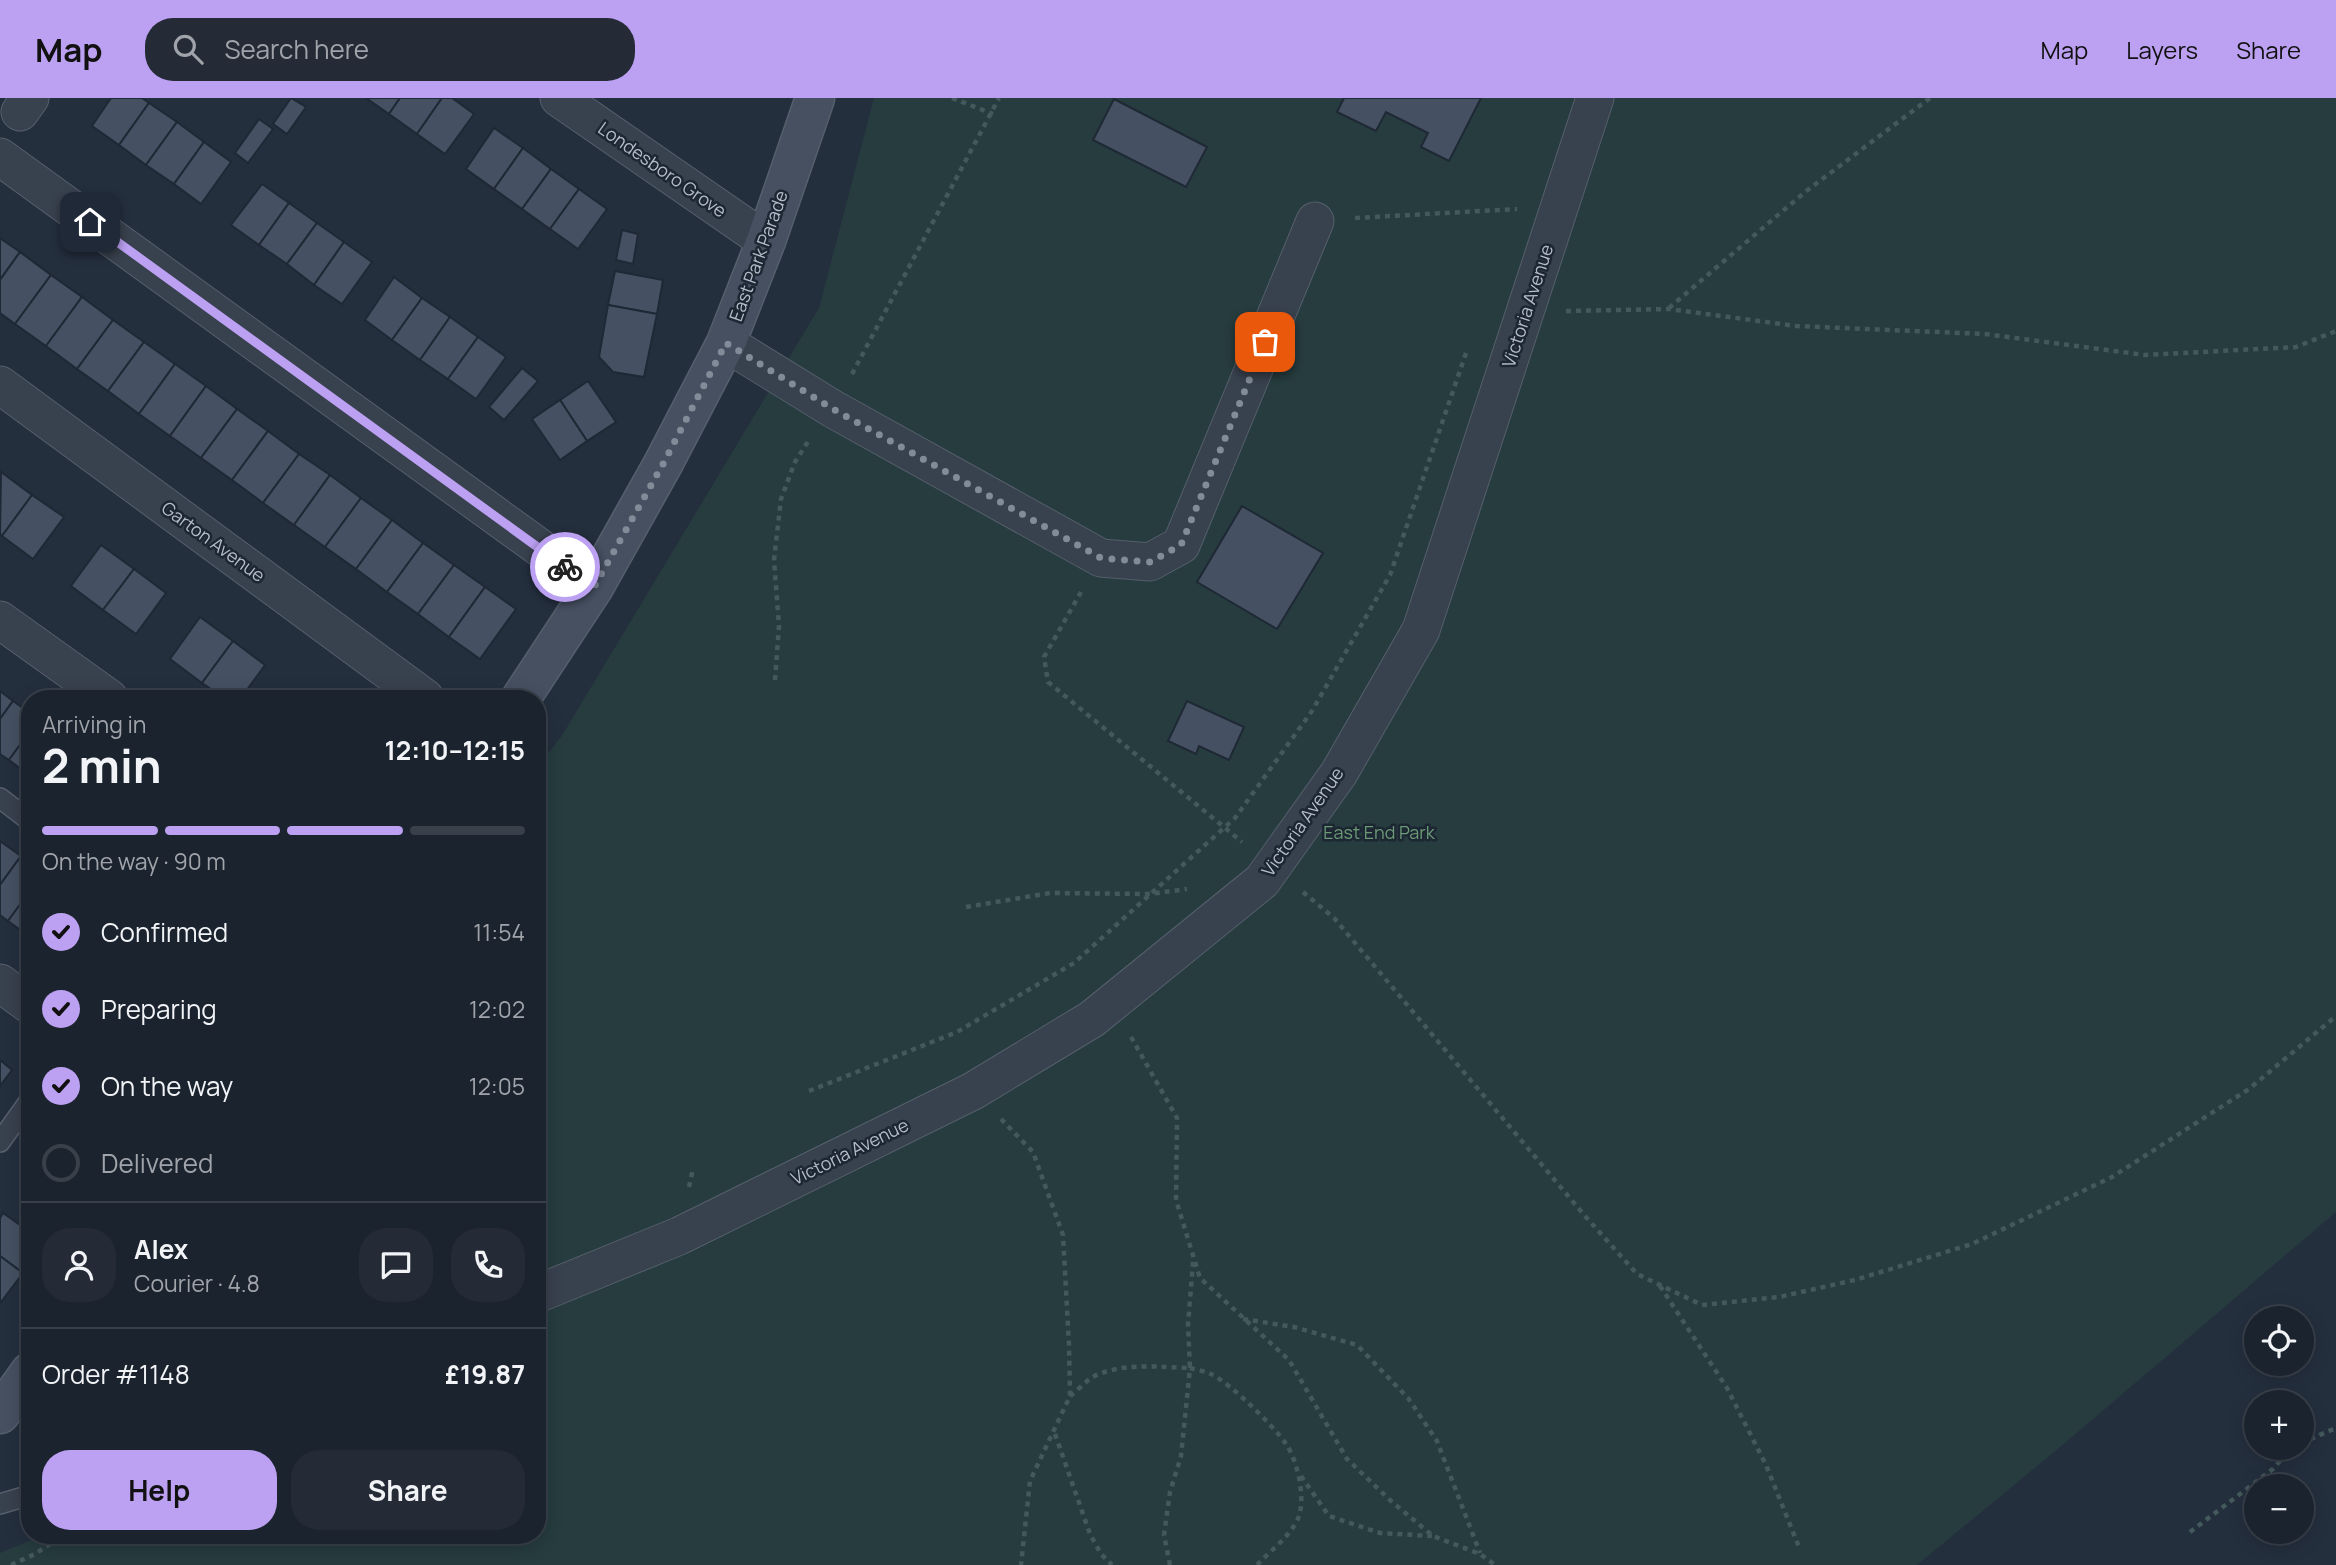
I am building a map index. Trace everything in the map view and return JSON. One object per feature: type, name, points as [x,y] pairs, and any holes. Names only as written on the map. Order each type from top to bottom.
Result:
[{"type":"street","name":"Londesboro Grove","points":[[559,98],[766,241]]},
{"type":"street","name":"East Park Parade","points":[[526,690],[594,587],[663,464],[726,343],[766,241],[815,98]]},
{"type":"street","name":"Victoria Avenue","points":[[546,1290],[678,1236],[973,1091],[1092,1019],[1262,881],[1339,773],[1421,630],[1595,98]]},
{"type":"street","points":[[0,157],[594,587]]},
{"type":"street","points":[[726,343],[833,409],[1101,558],[1150,562],[1181,545],[1315,221]]},
{"type":"street","name":"Garton Avenue","points":[[0,385],[414,690]]},
{"type":"street","points":[[0,620],[98,690]]},
{"type":"street","points":[[0,983],[21,998]]},
{"type":"street","points":[[0,1413],[21,1384]]},
{"type":"lane","points":[[0,798],[21,814]]},
{"type":"lane","points":[[0,1142],[21,1113]]},
{"type":"lane","points":[[0,1504],[21,1498]]},
{"type":"path","points":[[952,98],[993,114]]},
{"type":"path","points":[[1669,309],[1805,192],[1930,98]]},
{"type":"path","points":[[1315,221],[1560,205]]},
{"type":"path","points":[[1513,220],[1518,208]]},
{"type":"path","points":[[1527,311],[1669,309],[1796,326],[1985,334],[2145,355],[2296,347],[2336,331]]},
{"type":"path","points":[[809,1091],[957,1032],[1074,962],[1235,818],[1312,711],[1390,575],[1470,340]]},
{"type":"path","points":[[1101,558],[1044,657],[1048,682],[1334,918],[1637,1274],[1702,1305],[1779,1297],[1855,1280],[1972,1244],[2112,1177],[2249,1089],[2336,1016]]},
{"type":"path","points":[[966,907],[1050,893],[1150,894],[1200,888]]},
{"type":"path","points":[[1112,1003],[1177,1118],[1177,1200],[1200,1278],[1289,1360],[1347,1459],[1391,1502],[1433,1536]]},
{"type":"path","points":[[973,1091],[1033,1152],[1063,1236],[1070,1396],[1030,1481],[1021,1565]]},
{"type":"path","points":[[1170,1565],[1164,1535],[1170,1492],[1181,1456],[1190,1368],[1188,1325],[1194,1258]]},
{"type":"path","points":[[1659,1284],[1727,1388],[1766,1465],[1799,1548]]},
{"type":"path","points":[[1242,1319],[1294,1327],[1357,1345],[1408,1398],[1437,1441],[1480,1554]]},
{"type":"path","points":[[1070,1396],[1093,1377],[1118,1370],[1144,1366],[1190,1368],[1209,1373],[1231,1387],[1287,1444],[1299,1473],[1329,1516],[1380,1533],[1433,1536],[1480,1554],[1495,1565]]},
{"type":"path","points":[[2314,1437],[2336,1428]]},
{"type":"path","points":[[1054,1433],[1090,1534],[1101,1554],[1112,1565]]},
{"type":"path","points":[[2190,1532],[2273,1469],[2281,1460]]},
{"type":"path","points":[[1256,1565],[1298,1520],[1301,1496],[1299,1473]]},
{"type":"path","points":[[11,1565],[49,1544]]},
{"type":"green space","name":"East End Park","points":[[874,98],[2336,98],[2336,1212],[1917,1565],[0,1565],[0,1553],[22,1544],[546,1544],[546,756],[563,734],[819,308]]},
{"type":"building","points":[[111,98],[142,98],[149,103],[119,145],[92,126]]},
{"type":"building","points":[[291,98],[306,107],[287,134],[273,124]]},
{"type":"building","points":[[366,98],[400,98],[389,114]]},
{"type":"building","points":[[400,98],[442,98],[417,134],[389,114]]},
{"type":"building","points":[[442,98],[452,98],[474,114],[445,154],[417,134]]},
{"type":"building","points":[[1344,98],[1481,98],[1449,161],[1421,147],[1428,133],[1386,112],[1376,131],[1337,112]]},
{"type":"building","points":[[1114,99],[1207,147],[1186,187],[1093,140]]},
{"type":"building","points":[[149,103],[177,122],[146,165],[119,145]]},
{"type":"building","points":[[259,119],[273,129],[248,163],[235,153]]},
{"type":"building","points":[[177,122],[204,142],[174,184],[146,165]]},
{"type":"building","points":[[494,128],[523,148],[494,189],[466,169]]},
{"type":"building","points":[[204,142],[231,162],[201,204],[174,184]]},
{"type":"building","points":[[523,148],[551,169],[522,209],[494,189]]},
{"type":"building","points":[[551,169],[579,189],[550,229],[522,209]]},
{"type":"building","points":[[262,184],[289,203],[259,245],[231,225]]},
{"type":"building","points":[[579,189],[607,209],[578,249],[550,229]]},
{"type":"building","points":[[289,203],[317,223],[287,264],[259,245]]},
{"type":"building","points":[[317,223],[344,242],[314,285],[287,264]]},
{"type":"building","points":[[622,230],[638,234],[633,264],[616,260]]},
{"type":"building","points":[[0,238],[20,252],[0,280]]},
{"type":"building","points":[[344,242],[372,262],[342,304],[314,285]]},
{"type":"building","points":[[20,252],[51,275],[15,324],[0,313],[0,280]]},
{"type":"building","points":[[615,271],[663,280],[657,314],[608,305]]},
{"type":"building","points":[[51,275],[82,297],[46,346],[15,324]]},
{"type":"building","points":[[394,277],[422,298],[392,340],[365,320]]},
{"type":"building","points":[[82,297],[113,320],[77,369],[46,346]]},
{"type":"building","points":[[422,298],[450,317],[420,360],[392,340]]},
{"type":"building","points":[[608,305],[657,314],[644,377],[613,372],[599,357]]},
{"type":"building","points":[[450,317],[478,337],[448,379],[420,360]]},
{"type":"building","points":[[113,320],[144,342],[108,391],[77,369]]},
{"type":"building","points":[[478,337],[506,357],[476,399],[448,379]]},
{"type":"building","points":[[144,342],[175,364],[139,414],[108,391]]},
{"type":"building","points":[[175,364],[206,386],[170,436],[139,414]]},
{"type":"building","points":[[522,368],[538,381],[504,420],[489,407]]},
{"type":"building","points":[[588,381],[616,422],[587,441],[560,400]]},
{"type":"building","points":[[206,386],[237,409],[201,458],[170,436]]},
{"type":"building","points":[[560,400],[587,441],[560,460],[532,419]]},
{"type":"building","points":[[237,409],[268,431],[232,480],[201,458]]},
{"type":"building","points":[[268,431],[299,454],[263,503],[232,480]]},
{"type":"building","points":[[299,454],[330,475],[294,525],[263,503]]},
{"type":"building","points":[[1,472],[32,495],[2,536],[0,534]]},
{"type":"building","points":[[330,475],[361,498],[325,547],[294,525]]},
{"type":"building","points":[[32,495],[64,517],[33,559],[2,536]]},
{"type":"building","points":[[361,498],[392,520],[356,569],[325,547]]},
{"type":"building","points":[[1242,506],[1323,553],[1277,629],[1197,582]]},
{"type":"building","points":[[392,520],[423,543],[387,592],[356,569]]},
{"type":"building","points":[[423,543],[454,565],[418,614],[387,592]]},
{"type":"building","points":[[101,545],[134,569],[103,610],[71,586]]},
{"type":"building","points":[[454,565],[485,587],[449,637],[418,614]]},
{"type":"building","points":[[134,569],[166,593],[136,634],[103,610]]},
{"type":"building","points":[[485,587],[516,609],[480,659],[449,637]]},
{"type":"building","points":[[200,617],[233,641],[202,683],[170,659]]},
{"type":"building","points":[[233,641],[265,665],[247,690],[212,690],[202,683]]},
{"type":"building","points":[[0,691],[13,701],[0,719]]},
{"type":"building","points":[[13,701],[21,707],[21,743],[9,760],[0,754],[0,719]]},
{"type":"building","points":[[1187,701],[1244,727],[1229,760],[1199,746],[1196,754],[1168,741]]},
{"type":"building","points":[[21,743],[21,769],[9,760]]},
{"type":"building","points":[[0,841],[21,856],[0,885]]},
{"type":"building","points":[[21,856],[21,903],[8,921],[0,915],[0,885]]},
{"type":"building","points":[[21,903],[21,930],[8,921]]},
{"type":"building","points":[[0,1060],[12,1070],[0,1086]]},
{"type":"building","points":[[3,1213],[21,1226],[21,1272],[0,1256],[0,1218]]},
{"type":"building","points":[[0,1256],[21,1272],[21,1276],[0,1301]]},
{"type":"way so far","points":[[565,567],[594,587],[663,464],[726,343],[833,409],[1101,558],[1150,562],[1181,545],[1265,342]]},
{"type":"route","points":[[90,222],[565,567]]}]
